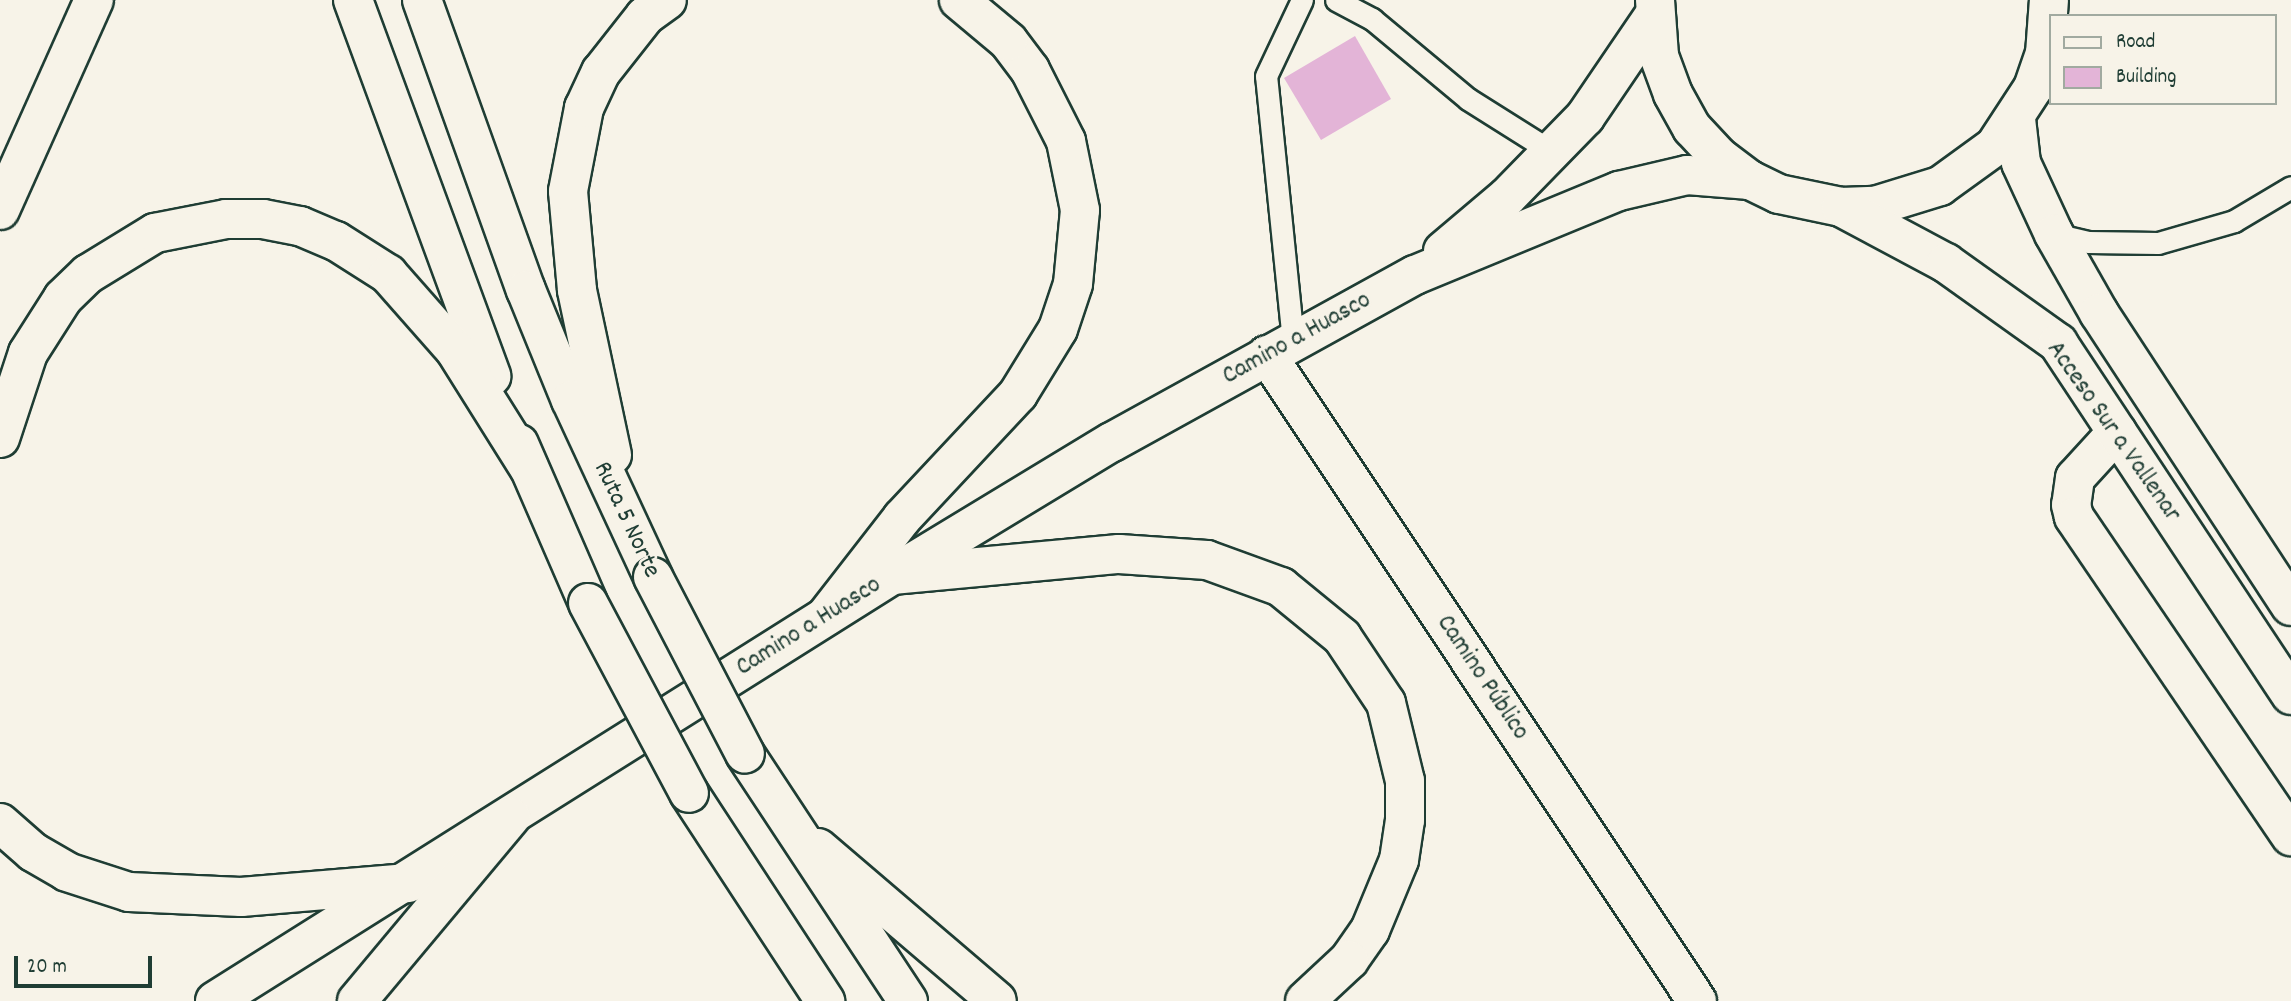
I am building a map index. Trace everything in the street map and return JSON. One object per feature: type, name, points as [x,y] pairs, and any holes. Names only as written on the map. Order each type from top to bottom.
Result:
[{"type":"main road","points":[[0,210],[94,0]]},
{"type":"main road","points":[[353,0],[457,291],[529,468],[588,603],[689,793],[763,912],[825,1001]]},
{"type":"main road","name":"Ruta 5 Norte","points":[[422,0],[526,290],[623,516],[745,754],[788,823],[908,1001]]},
{"type":"main road","points":[[623,516],[577,290],[568,191],[584,108],[601,72],[645,16],[667,0]]},
{"type":"main road","points":[[826,616],[902,518],[1018,394],[1058,329],[1073,284],[1080,210],[1066,141],[1030,70],[1008,41],[959,0]]},
{"type":"main road","name":"Camino a Huasco","points":[[1415,275],[1552,152],[1585,117],[1654,9]]},
{"type":"main road","name":"Acceso Sur a Vallenar","points":[[1654,9],[1659,56],[1692,128],[1719,157],[1750,180],[1779,194],[1841,207],[1875,206],[1940,186],[1995,146],[2016,119],[2045,54],[2050,24]]},
{"type":"main road","name":"Acceso Sur a Vallenar","points":[[2016,119],[2021,163],[2054,234],[2099,313],[2291,606]]},
{"type":"main road","name":"Camino a Huasco","points":[[215,1001],[408,883],[892,575],[1280,348],[1415,275],[1619,191],[1687,175],[1750,180]]},
{"type":"main road","name":"Acceso Sur a Vallenar","points":[[1841,207],[1947,263],[2058,343],[2291,695]]},
{"type":"main road","points":[[0,438],[28,353],[63,298],[88,274],[155,233],[204,221],[263,219],[300,226],[336,241],[388,274],[455,350],[529,468]]},
{"type":"main road","name":"Camino Público","points":[[1280,348],[1697,1001]]},
{"type":"main road","points":[[2198,465],[2174,441],[2158,433],[2117,432],[2075,478],[2074,517],[2291,836]]},
{"type":"main road","points":[[892,575],[1119,554],[1206,560],[1245,570],[1280,587],[1314,609],[1342,637],[1386,704],[1405,781],[1405,820],[1395,872],[1370,930],[1349,960],[1305,1001]]},
{"type":"main road","points":[[358,1001],[511,817]]},
{"type":"main road","points":[[0,823],[33,852],[67,872],[129,892],[241,897],[408,883]]},
{"type":"main road","points":[[788,823],[997,1001]]},
{"type":"main road","points":[[763,912],[801,1001]]},
{"type":"lane","points":[[1280,348],[1266,76],[1302,0]]},
{"type":"lane","points":[[1336,0],[1372,19],[1468,99],[1552,152]]},
{"type":"lane","points":[[2054,234],[2088,242],[2158,243],[2234,221],[2291,187]]},
{"type":"building","points":[[1355,36],[1391,99],[1321,140],[1284,78]]}]
